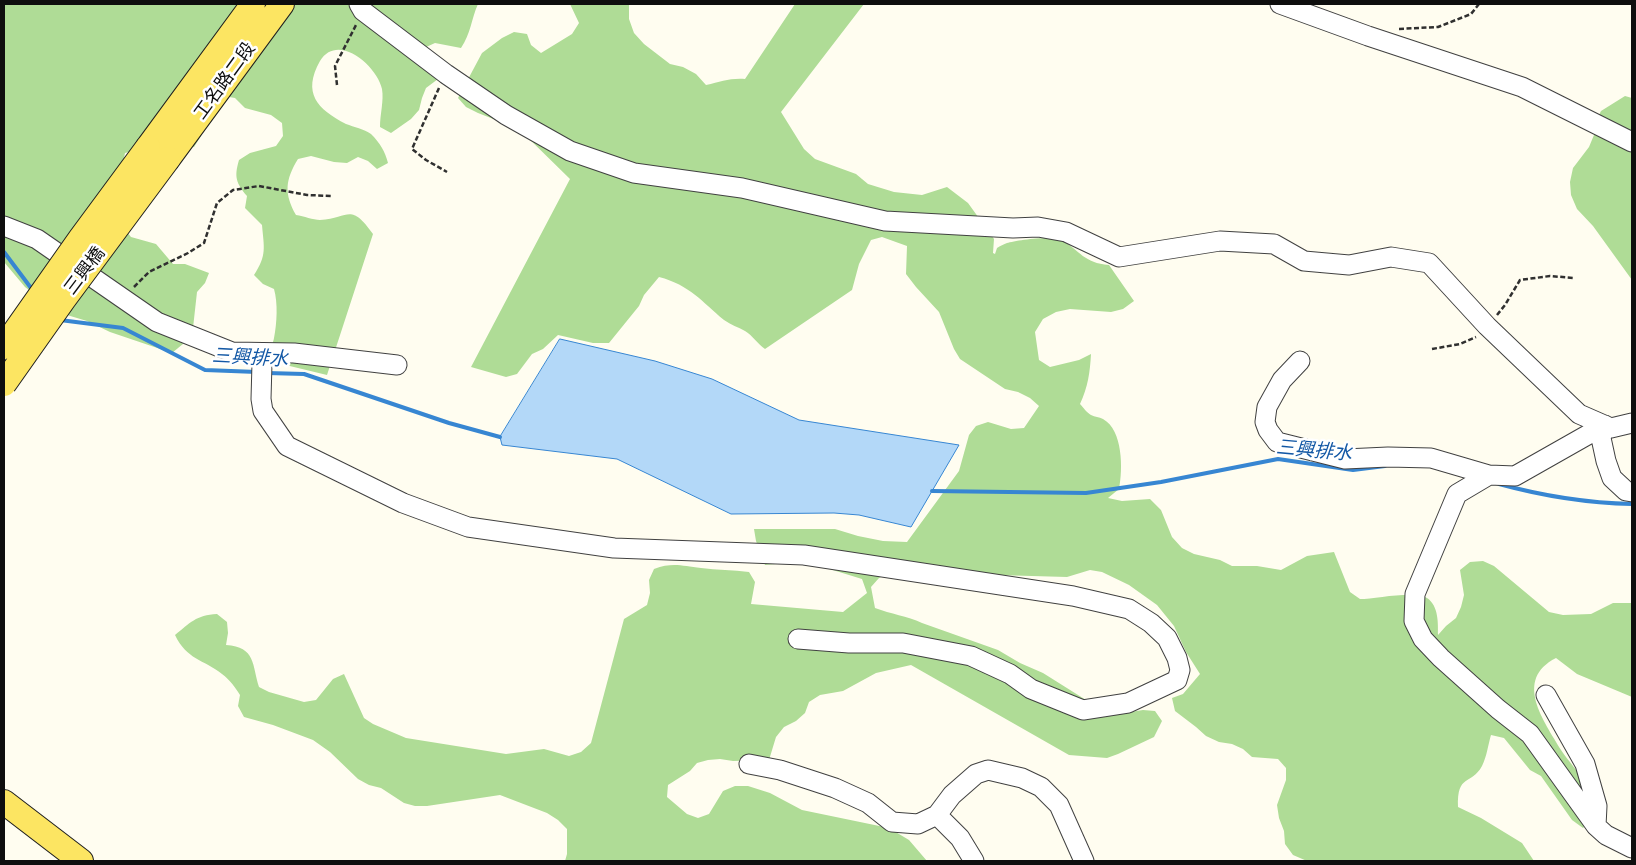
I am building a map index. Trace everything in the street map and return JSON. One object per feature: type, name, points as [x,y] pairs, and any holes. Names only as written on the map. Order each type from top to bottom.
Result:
[{"type":"main road","name":"工名路二段","points":[[148,147],[253,4]]},
{"type":"main road","name":"工名路二段","points":[[168,159],[282,4]]},
{"type":"main road","name":"三興橋","points":[[4,347],[148,147]]},
{"type":"main road","name":"三興橋","points":[[4,384],[64,299],[168,159]]},
{"type":"main road","points":[[4,802],[81,861]]},
{"type":"lane","points":[[1280,4],[1368,36],[1522,87],[1632,142]]},
{"type":"lane","points":[[361,7],[446,74],[506,115],[570,152],[634,174],[742,188],[885,221],[1013,228],[1038,227],[1066,232],[1119,257],[1220,241],[1274,244],[1304,261],[1349,264],[1391,256],[1429,263],[1487,326],[1579,414],[1611,428],[1632,423]]},
{"type":"lane","points":[[4,226],[37,239],[157,322],[232,352],[294,354],[398,365]]},
{"type":"lane","points":[[257,352],[262,363],[261,399],[263,411],[287,446],[404,503],[468,527],[614,548],[804,555],[1073,596],[1129,609],[1151,622],[1167,638],[1177,658],[1180,670],[1178,680],[1128,703],[1083,710],[1031,689],[1010,674],[971,656],[903,643],[849,644],[798,639]]},
{"type":"lane","points":[[1300,361],[1282,380],[1267,407],[1264,422],[1277,442],[1345,459],[1431,458],[1489,475],[1515,476],[1605,425]]},
{"type":"lane","points":[[1605,425],[1601,438],[1612,478],[1626,491],[1632,492]]},
{"type":"lane","points":[[1489,475],[1457,494],[1415,594],[1414,621],[1422,639],[1441,658],[1498,709],[1530,734],[1596,826],[1606,835],[1632,848]]},
{"type":"lane","points":[[1546,695],[1585,764],[1597,806],[1596,826]]},
{"type":"lane","points":[[749,764],[780,770],[835,788],[868,803],[892,822],[918,824],[937,815],[952,795],[976,774],[988,770],[1022,778],[1041,787],[1059,805],[1084,861]]},
{"type":"lane","points":[[937,815],[960,838],[974,861]]},
{"type":"path","points":[[1395,30],[1438,27],[1470,14],[1479,4]]},
{"type":"path","points":[[337,84],[335,66],[361,7]]},
{"type":"path","points":[[446,74],[412,150],[447,172]]},
{"type":"path","points":[[122,298],[149,272],[204,243],[217,203],[233,190],[259,186],[307,196],[331,196]]},
{"type":"path","points":[[1432,349],[1471,340],[1487,326],[1505,305],[1520,280],[1550,276],[1574,278]]},
{"type":"green space","points":[[4,4],[478,4],[467,37],[461,48],[435,43],[424,48],[446,73],[426,88],[419,110],[411,119],[391,133],[380,127],[382,89],[379,80],[365,62],[346,51],[337,50],[328,53],[320,61],[315,72],[312,82],[313,91],[315,99],[320,106],[346,124],[371,134],[382,147],[388,163],[377,169],[368,161],[358,157],[347,163],[311,156],[298,159],[288,180],[289,200],[296,215],[320,220],[349,214],[354,215],[373,234],[327,375],[269,361],[269,351],[276,326],[277,307],[274,289],[263,284],[254,275],[264,251],[262,225],[245,208],[247,196],[240,187],[236,175],[239,160],[250,153],[276,146],[283,136],[282,123],[271,115],[245,108],[235,98],[223,96],[204,125],[201,136],[194,147],[133,151],[125,153],[123,163],[123,227],[131,237],[156,244],[173,264],[185,264],[209,273],[205,283],[197,292],[193,328],[189,339],[172,353],[110,332],[87,321],[57,312],[25,287],[4,262]]},
{"type":"green space","points":[[570,4],[629,4],[629,19],[634,33],[644,44],[670,64],[683,67],[696,74],[706,85],[745,79],[795,4],[864,4],[781,112],[804,149],[815,159],[856,174],[868,184],[894,192],[922,195],[947,187],[968,203],[994,239],[993,253],[995,254],[997,248],[1007,243],[1026,239],[1051,238],[1062,240],[1094,262],[1109,265],[1134,301],[1123,309],[1111,312],[1070,309],[1056,312],[1043,319],[1035,332],[1039,360],[1050,367],[1079,360],[1091,354],[1088,379],[1080,404],[1092,416],[1103,419],[1110,424],[1118,441],[1120,451],[1121,471],[1119,489],[1108,498],[1122,501],[1150,499],[1161,510],[1172,537],[1182,548],[1194,554],[1220,560],[1232,566],[1257,566],[1281,570],[1307,556],[1334,552],[1350,592],[1360,599],[1414,595],[1431,601],[1436,610],[1438,635],[1456,618],[1461,607],[1464,595],[1460,570],[1470,562],[1483,561],[1494,566],[1549,612],[1563,615],[1591,614],[1613,603],[1632,603],[1632,697],[1577,674],[1556,658],[1543,667],[1536,678],[1534,689],[1541,714],[1561,750],[1583,782],[1592,820],[1583,828],[1572,820],[1541,776],[1530,770],[1504,738],[1491,735],[1482,766],[1478,772],[1462,784],[1458,796],[1458,807],[1481,818],[1522,843],[1534,861],[1307,861],[1293,855],[1285,844],[1284,831],[1277,805],[1286,780],[1286,768],[1278,759],[1252,757],[1243,749],[1206,736],[1175,711],[1172,698],[1183,694],[1200,674],[1186,652],[1174,626],[1157,605],[1129,585],[1102,572],[1090,570],[1067,577],[891,572],[879,578],[871,587],[875,608],[998,650],[1020,663],[1043,673],[1086,700],[1106,716],[1143,710],[1155,711],[1162,721],[1154,737],[1107,758],[1069,755],[911,665],[876,673],[843,691],[820,695],[809,702],[805,713],[796,721],[784,727],[776,737],[769,760],[708,760],[697,763],[690,771],[668,785],[667,797],[687,814],[698,818],[709,814],[723,791],[735,786],[748,786],[770,793],[802,810],[889,828],[909,840],[927,861],[565,861],[567,854],[567,829],[547,813],[500,795],[427,806],[415,806],[404,803],[381,788],[369,785],[358,779],[330,752],[313,740],[273,725],[244,717],[238,706],[240,695],[232,684],[225,676],[185,650],[175,635],[198,618],[217,614],[227,622],[226,645],[236,646],[248,653],[259,687],[269,692],[304,702],[316,700],[333,679],[344,674],[364,718],[373,724],[406,738],[506,754],[544,749],[569,756],[581,752],[591,743],[624,619],[647,605],[650,593],[649,580],[654,569],[678,565],[749,572],[755,582],[751,604],[843,612],[867,593],[862,579],[799,562],[765,565],[756,541],[754,529],[835,529],[883,541],[907,542],[959,471],[969,435],[976,426],[988,422],[1011,429],[1024,428],[1039,406],[1030,398],[1018,392],[1005,389],[960,359],[939,312],[906,274],[907,246],[882,237],[871,240],[859,264],[852,290],[765,349],[748,333],[724,320],[687,289],[670,280],[659,277],[644,295],[639,306],[609,343],[593,343],[558,335],[543,349],[532,354],[517,374],[506,377],[471,367],[570,179],[519,129],[466,107],[458,98],[482,53],[502,38],[514,32],[527,34],[531,45],[541,53],[572,34],[579,23]]},
{"type":"green space","points":[[1625,96],[1632,98],[1632,280],[1593,226],[1577,209],[1571,195],[1570,182],[1573,168],[1589,147],[1594,135],[1595,123],[1601,111]]},
{"type":"water","points":[[560,339],[655,361],[712,379],[799,420],[959,445],[911,527],[859,515],[834,513],[731,514],[617,459],[502,445],[500,437]]},
{"type":"waterway","name":"三興排水","points":[[4,252],[34,292]]},
{"type":"waterway","name":"三興排水","points":[[60,320],[123,328],[205,370],[257,372]]},
{"type":"waterway","name":"三興排水","points":[[267,373],[304,374],[449,423],[500,437]]},
{"type":"waterway","name":"三興排水","points":[[932,491],[1086,493],[1161,482],[1278,459],[1353,470],[1385,466]]},
{"type":"waterway","name":"三興排水","points":[[1499,484],[1565,498],[1632,504]]}]
